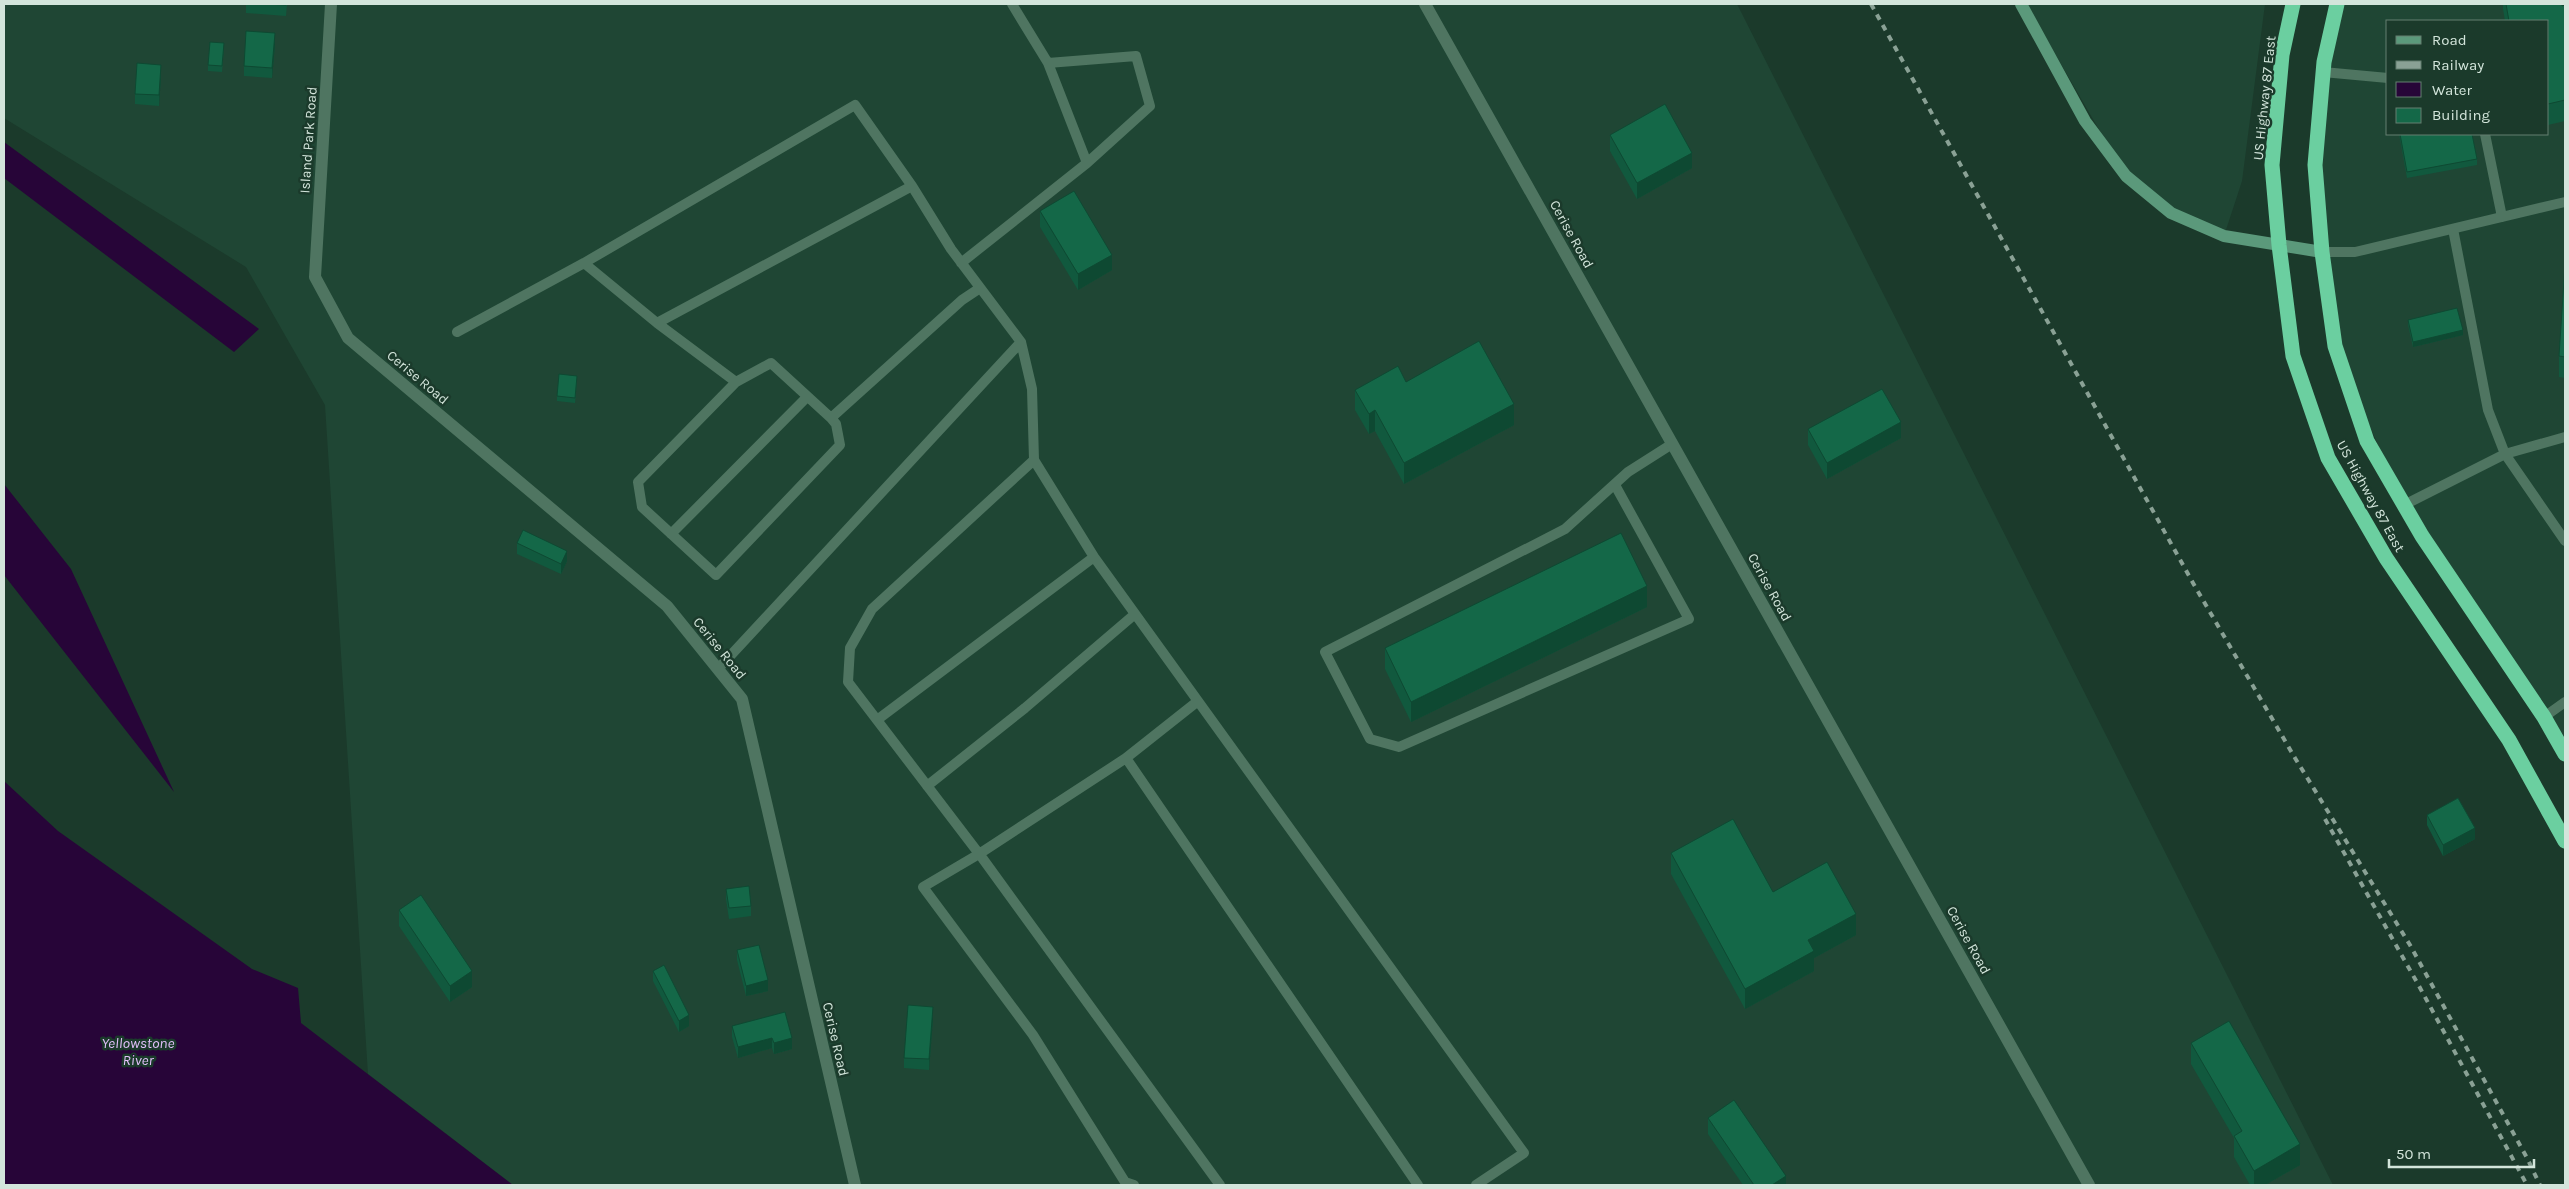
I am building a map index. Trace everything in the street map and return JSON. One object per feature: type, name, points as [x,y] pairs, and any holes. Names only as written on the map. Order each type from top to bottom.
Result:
[{"type":"highway","name":"US Highway 87 East","points":[[2293,4],[2282,55],[2272,165],[2279,245],[2294,356],[2328,458],[2386,558],[2509,740],[2565,841]]},
{"type":"highway","name":"US Highway 87 East","points":[[2337,4],[2323,72],[2315,165],[2322,252],[2335,346],[2367,440],[2422,536],[2544,717],[2565,754]]},
{"type":"street","name":"Island Park Road","points":[[314,278],[332,4]]},
{"type":"street","name":"Cerise Road","points":[[1425,4],[2089,1185]]},
{"type":"street","points":[[2021,4],[2085,121],[2126,176],[2171,213],[2224,236],[2322,252]]},
{"type":"street","name":"Cerise Road","points":[[314,278],[348,338],[667,606],[742,698],[854,1185]]},
{"type":"lane","points":[[1012,4],[1048,63],[1086,164]]},
{"type":"lane","points":[[961,263],[1086,164],[1150,106],[1136,56],[1048,63]]},
{"type":"lane","points":[[2323,72],[2386,78]]},
{"type":"lane","points":[[457,332],[584,263],[855,104],[912,186],[961,263],[1021,342],[1032,389],[1034,460],[1094,557],[1524,1154],[1476,1185]]},
{"type":"lane","points":[[2485,135],[2502,217]]},
{"type":"lane","points":[[657,324],[912,186]]},
{"type":"lane","points":[[2322,252],[2356,252],[2565,202]]},
{"type":"lane","points":[[2453,229],[2488,410],[2505,454],[2565,541]]},
{"type":"lane","points":[[584,263],[657,324],[736,382]]},
{"type":"lane","points":[[831,418],[962,300],[980,288]]},
{"type":"lane","points":[[718,669],[1021,342]]},
{"type":"lane","points":[[771,363],[831,418],[836,424],[840,445],[716,575],[642,507],[638,482],[736,382],[771,363]]},
{"type":"lane","points":[[671,534],[807,397]]},
{"type":"lane","points":[[2404,505],[2505,454],[2565,438]]},
{"type":"lane","points":[[1615,485],[1689,619],[1399,747],[1370,739],[1325,652],[1565,529],[1628,472],[1672,444]]},
{"type":"lane","points":[[1034,460],[872,609],[850,648],[848,682],[979,854],[1220,1185]]},
{"type":"lane","points":[[877,720],[1094,557]]},
{"type":"lane","points":[[927,786],[1025,708],[1135,614]]},
{"type":"lane","points":[[1134,1185],[1125,1182],[1033,1035],[923,887],[979,854],[1126,758],[1198,701]]},
{"type":"lane","points":[[2544,717],[2565,702]]},
{"type":"lane","points":[[1126,758],[1418,1185]]},
{"type":"shaded area","points":[[4,4],[1737,4],[2333,1185],[513,1185],[368,1074],[325,405],[246,267],[4,118]]},
{"type":"shaded area","points":[[2026,4],[2265,4],[2242,181],[2224,236],[2171,213],[2126,176]]},
{"type":"shaded area","points":[[2337,4],[2565,4],[2565,758],[2404,505],[2335,346],[2322,252],[2323,72]]},
{"type":"water","points":[[4,142],[259,329],[234,352],[4,178]]},
{"type":"water","points":[[4,484],[71,569],[174,792],[4,575]]},
{"type":"water","name":"Yellowstone River","points":[[4,781],[58,831],[252,969],[298,988],[301,1023],[513,1185],[4,1185]]},
{"type":"building","points":[[2506,4],[2565,5],[2565,100],[2549,104],[2549,20],[2509,20]]},
{"type":"building","points":[[246,31],[275,33],[272,68],[244,66]]},
{"type":"building","points":[[210,42],[224,43],[222,66],[208,65]]},
{"type":"building","points":[[137,63],[161,65],[159,95],[135,94]]},
{"type":"building","points":[[1665,104],[1692,153],[1637,183],[1610,135]]},
{"type":"building","points":[[2400,135],[2472,135],[2477,159],[2407,172]]},
{"type":"building","points":[[1074,191],[1112,255],[1078,274],[1040,211]]},
{"type":"building","points":[[2565,265],[2565,357],[2559,356]]},
{"type":"building","points":[[2457,308],[2463,330],[2413,342],[2408,320]]},
{"type":"building","points":[[1479,341],[1514,404],[1404,463],[1375,410],[1369,414],[1355,390],[1398,366],[1406,382]]},
{"type":"building","points":[[559,374],[577,376],[575,398],[557,396]]},
{"type":"building","points":[[1882,389],[1901,422],[1827,463],[1808,429]]},
{"type":"building","points":[[523,530],[567,551],[561,564],[517,543]]},
{"type":"building","points":[[1621,533],[1647,586],[1411,702],[1385,648]]},
{"type":"building","points":[[2458,798],[2475,828],[2443,845],[2427,815]]},
{"type":"building","points":[[1733,819],[1773,892],[1827,862],[1856,914],[1808,940],[1814,951],[1745,989],[1671,853]]},
{"type":"building","points":[[749,886],[751,906],[729,908],[726,889]]},
{"type":"building","points":[[421,895],[472,971],[450,986],[399,910]]},
{"type":"building","points":[[759,945],[768,980],[746,986],[737,950]]},
{"type":"building","points":[[664,965],[689,1015],[679,1021],[653,971]]},
{"type":"building","points":[[908,1005],[933,1007],[929,1059],[904,1058]]},
{"type":"building","points":[[785,1012],[792,1038],[774,1043],[772,1038],[738,1047],[732,1026]]},
{"type":"building","points":[[2229,1021],[2300,1144],[2254,1171],[2234,1136],[2242,1131],[2191,1043]]},
{"type":"building","points":[[1734,1100],[1786,1176],[1772,1185],[1754,1185],[1708,1118]]},
{"type":"railway","points":[[1871,4],[2193,583],[2295,758],[2410,945],[2540,1185]]},
{"type":"railway","points":[[2325,819],[2419,986],[2527,1185]]}]
